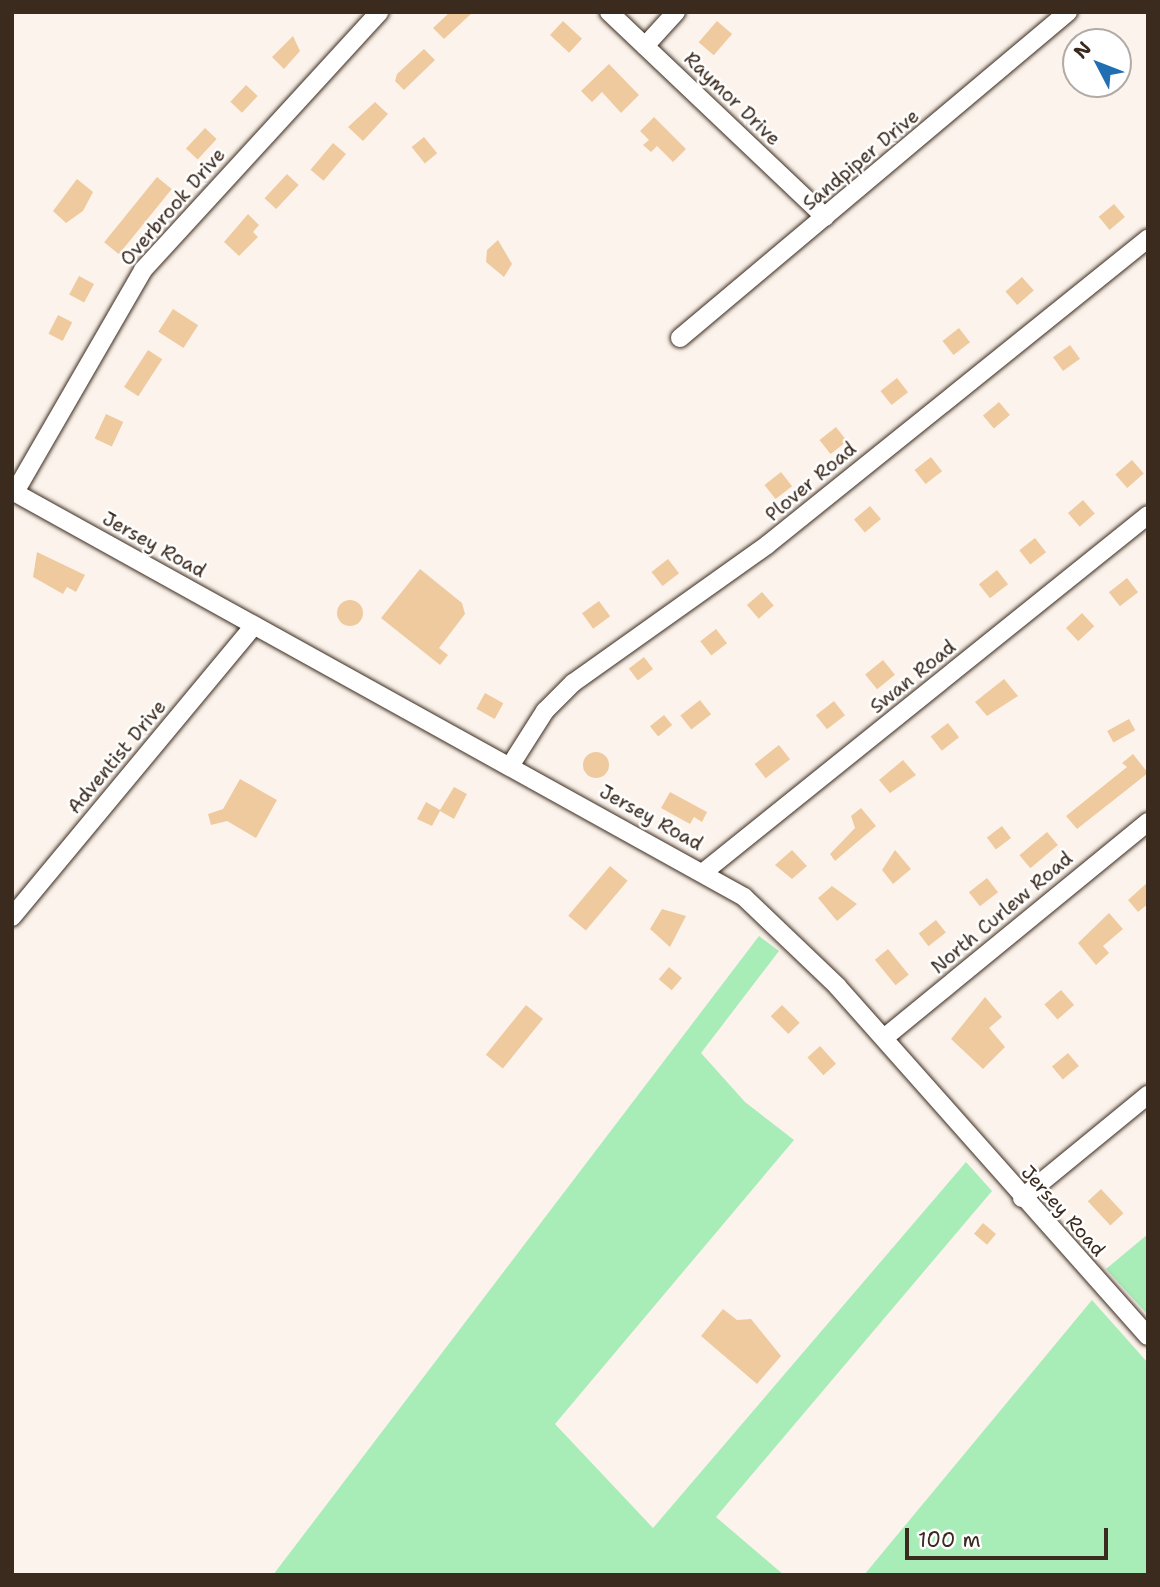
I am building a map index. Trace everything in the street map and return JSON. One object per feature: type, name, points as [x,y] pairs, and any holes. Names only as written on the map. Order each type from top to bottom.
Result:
[{"type":"street","name":"Overbrook Drive","points":[[14,492],[143,270],[379,12]]},
{"type":"street","name":"Raymor Drive","points":[[609,12],[825,217]]},
{"type":"street","points":[[645,46],[676,12]]},
{"type":"street","name":"Sandpiper Drive","points":[[681,338],[1068,12]]},
{"type":"street","name":"Plover Road","points":[[512,763],[545,711],[581,676],[768,545],[1148,239]]},
{"type":"street","name":"Jersey Road","points":[[14,492],[254,625],[512,763],[705,872],[774,922],[884,1038],[1022,1198],[1148,1336]]},
{"type":"street","name":"Swan Road","points":[[705,872],[1148,515]]},
{"type":"street","name":"Adventist Drive","points":[[12,917],[254,625]]},
{"type":"street","name":"North Curlew Road","points":[[884,1038],[1148,822]]},
{"type":"street","points":[[1022,1198],[1148,1095]]},
{"type":"green space","points":[[759,936],[779,951],[701,1053],[745,1102],[794,1140],[555,1424],[653,1528],[966,1162],[992,1191],[716,1517],[784,1575],[273,1575]]},
{"type":"green space","points":[[1148,1234],[1148,1315],[1106,1269]]},
{"type":"green space","points":[[1092,1300],[1148,1363],[1148,1575],[864,1575]]},
{"type":"building","points":[[450,12],[473,12],[444,39],[433,28]]},
{"type":"building","points":[[563,21],[582,39],[569,53],[550,35]]},
{"type":"building","points":[[717,21],[732,34],[714,55],[699,42]]},
{"type":"building","points":[[293,36],[300,51],[284,69],[272,57]]},
{"type":"building","points":[[424,49],[435,60],[404,90],[395,81],[397,74]]},
{"type":"building","points":[[609,64],[639,95],[621,113],[602,92],[592,102],[581,91]]},
{"type":"building","points":[[246,85],[258,96],[242,113],[230,102]]},
{"type":"building","points":[[375,102],[388,114],[363,141],[348,127]]},
{"type":"building","points":[[654,117],[686,149],[673,162],[657,146],[651,152],[643,145],[649,140],[640,131]]},
{"type":"building","points":[[205,128],[217,139],[198,159],[186,148]]},
{"type":"building","points":[[424,137],[437,153],[425,163],[412,147]]},
{"type":"building","points":[[333,143],[346,154],[324,181],[311,170]]},
{"type":"building","points":[[287,174],[299,185],[276,209],[264,198]]},
{"type":"building","points":[[157,177],[172,189],[119,254],[104,242]]},
{"type":"building","points":[[77,179],[93,192],[83,211],[66,223],[53,211]]},
{"type":"building","points":[[1114,204],[1125,217],[1110,230],[1099,217]]},
{"type":"building","points":[[248,214],[259,225],[253,232],[258,237],[239,256],[224,242]]},
{"type":"building","points":[[498,240],[512,264],[504,277],[486,262],[487,250]]},
{"type":"building","points":[[79,276],[94,284],[84,303],[69,295]]},
{"type":"building","points":[[1022,277],[1034,291],[1017,305],[1005,291]]},
{"type":"building","points":[[173,309],[198,325],[183,348],[158,332]]},
{"type":"building","points":[[58,315],[72,322],[63,341],[48,334]]},
{"type":"building","points":[[959,328],[970,342],[954,355],[942,341]]},
{"type":"building","points":[[1070,345],[1080,359],[1063,371],[1053,357]]},
{"type":"building","points":[[148,350],[162,359],[138,396],[124,387]]},
{"type":"building","points":[[897,378],[908,392],[892,405],[880,391]]},
{"type":"building","points":[[999,402],[1010,415],[994,429],[983,415]]},
{"type":"building","points":[[106,414],[123,422],[112,447],[95,438]]},
{"type":"building","points":[[836,427],[847,441],[831,454],[819,440]]},
{"type":"building","points":[[931,457],[942,471],[926,484],[914,470]]},
{"type":"building","points":[[1132,460],[1144,474],[1127,488],[1115,474]]},
{"type":"building","points":[[781,472],[792,486],[776,499],[764,485]]},
{"type":"building","points":[[1083,500],[1095,514],[1080,527],[1068,513]]},
{"type":"building","points":[[870,506],[881,519],[865,533],[854,519]]},
{"type":"building","points":[[1035,538],[1046,552],[1030,564],[1019,550]]},
{"type":"building","points":[[37,552],[85,575],[76,592],[67,587],[63,594],[33,577]]},
{"type":"building","points":[[668,559],[679,573],[663,586],[651,572]]},
{"type":"building","points":[[420,569],[462,603],[465,614],[439,648],[448,655],[440,665],[381,618]]},
{"type":"building","points":[[997,570],[1008,584],[990,598],[979,584]]},
{"type":"building","points":[[1127,578],[1138,592],[1120,606],[1109,592]]},
{"type":"building","points":[[762,592],[774,606],[759,619],[747,605]]},
{"type":"building","points":[[350,600],[359,604],[363,613],[359,622],[350,626],[341,622],[337,613],[341,604]]},
{"type":"building","points":[[599,601],[610,616],[593,629],[582,613]]},
{"type":"building","points":[[1082,613],[1094,626],[1078,641],[1066,628]]},
{"type":"building","points":[[716,629],[727,643],[711,655],[700,641]]},
{"type":"building","points":[[644,657],[653,669],[638,680],[629,668]]},
{"type":"building","points":[[883,660],[895,675],[877,689],[865,674]]},
{"type":"building","points":[[1004,679],[1018,696],[987,716],[975,702]]},
{"type":"building","points":[[485,693],[503,703],[495,719],[476,709]]},
{"type":"building","points":[[700,700],[711,714],[691,730],[680,715]]},
{"type":"building","points":[[834,701],[845,715],[827,729],[816,715]]},
{"type":"building","points":[[664,715],[672,725],[658,736],[650,726]]},
{"type":"building","points":[[1129,719],[1135,730],[1113,742],[1107,731]]},
{"type":"building","points":[[948,723],[959,737],[942,751],[931,737]]},
{"type":"building","points":[[779,745],[790,759],[766,778],[755,764]]},
{"type":"building","points":[[596,752],[605,756],[609,765],[605,774],[596,778],[587,774],[583,765],[587,756]]},
{"type":"building","points":[[1133,754],[1148,773],[1077,829],[1066,816],[1127,767],[1122,763]]},
{"type":"building","points":[[903,760],[916,775],[890,793],[879,780]]},
{"type":"building","points":[[240,779],[277,800],[256,838],[227,821],[211,825],[208,814],[223,809]]},
{"type":"building","points":[[454,787],[467,794],[454,819],[440,811],[432,826],[417,819],[426,802],[440,810]]},
{"type":"building","points":[[670,792],[707,812],[702,822],[694,817],[690,824],[661,808]]},
{"type":"building","points":[[861,808],[876,826],[835,861],[830,854],[855,828],[851,816]]},
{"type":"building","points":[[1002,826],[1011,838],[996,849],[987,837]]},
{"type":"building","points":[[1047,832],[1058,845],[1030,868],[1019,855]]},
{"type":"building","points":[[792,850],[807,866],[792,879],[775,865]]},
{"type":"building","points":[[895,850],[911,869],[893,884],[882,870]]},
{"type":"building","points":[[610,866],[628,881],[586,931],[568,916]]},
{"type":"building","points":[[987,878],[998,892],[980,906],[969,892]]},
{"type":"building","points":[[1148,882],[1148,904],[1138,912],[1128,900]]},
{"type":"building","points":[[832,886],[857,904],[837,921],[818,898]]},
{"type":"building","points":[[662,909],[686,916],[670,947],[650,929]]},
{"type":"building","points":[[1109,913],[1123,929],[1103,946],[1109,953],[1096,965],[1078,943]]},
{"type":"building","points":[[936,920],[946,933],[929,946],[919,934]]},
{"type":"building","points":[[888,949],[909,975],[896,985],[875,960]]},
{"type":"building","points":[[669,967],[682,978],[672,990],[659,979]]},
{"type":"building","points":[[1061,990],[1074,1005],[1058,1020],[1044,1004]]},
{"type":"building","points":[[985,997],[1002,1017],[989,1028],[1005,1047],[983,1069],[951,1039]]},
{"type":"building","points":[[526,1005],[543,1019],[503,1069],[486,1055]]},
{"type":"building","points":[[782,1005],[800,1023],[788,1034],[771,1016]]},
{"type":"building","points":[[820,1046],[836,1064],[823,1075],[807,1057]]},
{"type":"building","points":[[1068,1053],[1079,1066],[1063,1080],[1052,1066]]},
{"type":"building","points":[[1101,1189],[1124,1213],[1110,1225],[1088,1201]]},
{"type":"building","points":[[983,1223],[996,1234],[987,1245],[974,1234]]},
{"type":"building","points":[[723,1309],[737,1320],[751,1319],[781,1356],[757,1384],[701,1336]]}]
